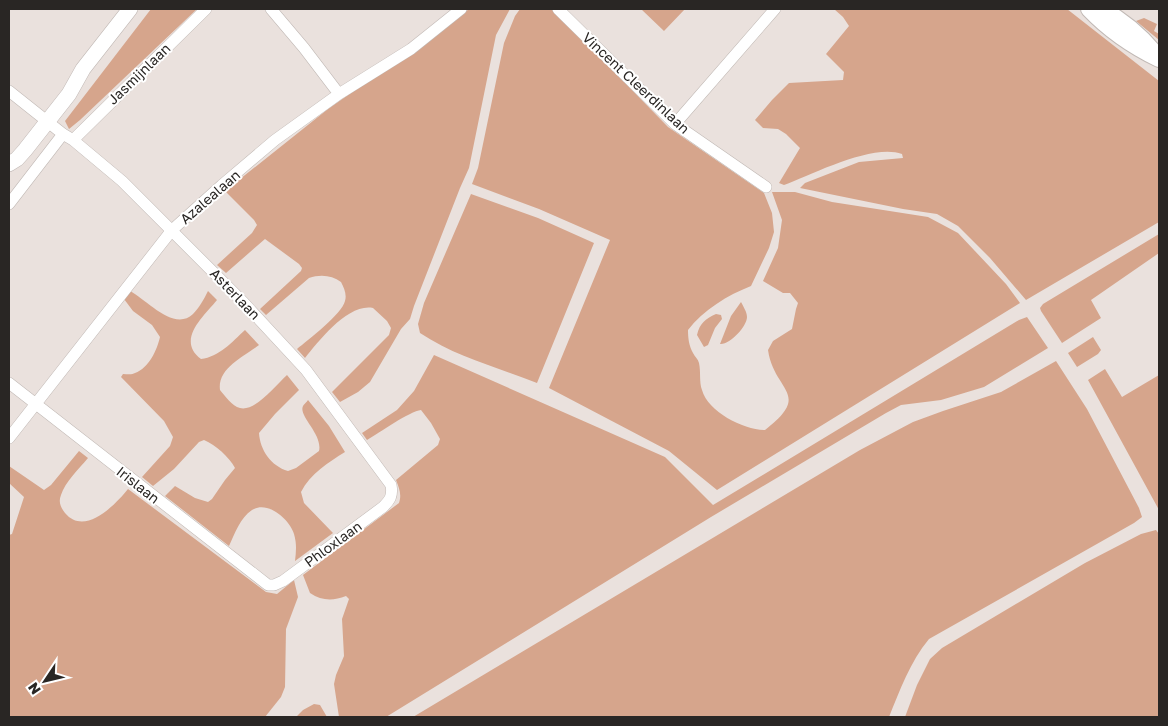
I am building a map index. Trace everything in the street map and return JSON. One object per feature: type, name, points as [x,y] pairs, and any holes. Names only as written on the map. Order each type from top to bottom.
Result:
[{"type":"main road","points":[[1089,9],[1128,44],[1159,59]]},
{"type":"main road","points":[[1102,9],[1131,29],[1148,44],[1159,59]]},
{"type":"street","points":[[9,163],[18,144],[44,119],[63,86],[72,76],[83,70],[130,9]]},
{"type":"street","name":"Jasmijnlaan","points":[[9,204],[68,137],[206,9]]},
{"type":"street","points":[[271,9],[339,94]]},
{"type":"street","name":"Azalealaan","points":[[9,438],[172,230],[276,140],[339,94],[411,49],[460,9]]},
{"type":"street","name":"Vincent Cleerdinlaan","points":[[558,9],[675,124],[766,187]]},
{"type":"street","points":[[675,124],[774,9]]},
{"type":"street","name":"Asterlaan","points":[[9,91],[122,181],[244,303],[306,370],[391,486],[393,493]]},
{"type":"street","name":"Irislaan","points":[[9,383],[268,585]]},
{"type":"street","name":"Phloxlaan","points":[[268,585],[274,585],[283,581],[383,507],[390,501],[393,493]]},
{"type":"shaded area","points":[[151,9],[197,9],[69,129],[65,121]]},
{"type":"shaded area","points":[[469,9],[510,9],[496,35],[469,168],[410,319],[401,329],[370,382],[358,392],[340,402],[332,392],[389,335],[391,328],[387,321],[373,308],[363,308],[354,311],[335,325],[305,358],[297,349],[338,313],[343,306],[346,296],[342,284],[330,277],[317,276],[309,278],[266,315],[260,309],[302,268],[265,239],[226,273],[217,265],[252,233],[257,225],[225,191],[328,109]]},
{"type":"shaded area","points":[[520,9],[553,9],[668,127],[764,193],[772,213],[774,232],[769,248],[751,286],[716,304],[688,330],[691,348],[699,363],[701,387],[706,398],[711,406],[728,418],[747,427],[765,430],[787,408],[789,400],[787,392],[772,364],[768,350],[773,341],[792,329],[798,303],[790,293],[783,293],[763,281],[778,248],[782,220],[772,192],[795,192],[832,202],[928,217],[958,233],[1006,284],[1020,303],[717,490],[669,451],[549,388],[610,240],[539,209],[472,184],[478,168],[504,43],[515,16]]},
{"type":"shaded area","points":[[641,9],[685,9],[664,31]]},
{"type":"shaded area","points":[[834,9],[1067,9],[1159,81],[1159,222],[1026,300],[990,258],[958,226],[937,214],[800,188],[805,183],[859,162],[903,158],[902,154],[890,152],[860,156],[826,167],[784,185],[779,183],[800,148],[778,129],[763,128],[755,120],[789,83],[843,80],[844,72],[826,54],[849,26]]},
{"type":"shaded area","points":[[1144,18],[1157,24],[1154,31],[1159,34],[1159,40],[1136,21]]},
{"type":"shaded area","points":[[471,194],[538,218],[594,243],[537,383],[462,355],[420,333],[418,324],[424,303]]},
{"type":"shaded area","points":[[1159,234],[1159,253],[1091,300],[1101,318],[1062,343],[1041,311],[1040,308],[1043,304]]},
{"type":"shaded area","points":[[130,291],[169,317],[186,319],[197,309],[208,291],[217,300],[199,321],[191,336],[194,352],[201,359],[208,358],[219,352],[245,330],[259,345],[233,363],[227,369],[220,382],[220,390],[237,407],[246,408],[259,402],[287,375],[299,390],[259,433],[264,451],[276,465],[288,471],[296,468],[319,451],[317,438],[302,410],[308,400],[329,426],[345,452],[326,464],[315,474],[301,492],[304,503],[333,533],[295,561],[296,541],[294,534],[288,523],[278,513],[265,508],[252,510],[238,526],[229,546],[165,496],[175,486],[195,498],[208,502],[212,499],[235,468],[222,452],[209,442],[204,440],[199,442],[174,469],[153,486],[142,477],[170,446],[173,437],[164,421],[121,377],[123,374],[134,374],[140,371],[148,363],[160,337],[152,325],[133,311],[124,299]]},
{"type":"shaded area","points":[[741,302],[747,315],[744,325],[733,338],[720,344],[731,316]]},
{"type":"shaded area","points":[[716,314],[721,315],[722,319],[715,328],[708,345],[704,347],[697,335],[698,331],[704,322]]},
{"type":"shaded area","points":[[1027,317],[1048,348],[984,387],[941,400],[901,405],[711,517],[386,717],[339,717],[334,684],[344,656],[342,619],[349,599],[346,596],[328,599],[314,596],[310,593],[303,575],[399,503],[400,494],[396,480],[438,445],[440,439],[421,410],[402,418],[367,440],[362,433],[397,410],[414,391],[434,355],[665,457],[713,505],[1019,320]]},
{"type":"shaded area","points":[[1093,337],[1101,350],[1098,354],[1077,367],[1068,353]]},
{"type":"shaded area","points":[[1056,361],[1087,409],[1142,517],[929,639],[911,667],[889,717],[413,717],[860,450],[913,422],[1001,392]]},
{"type":"shaded area","points":[[1105,369],[1122,397],[1159,375],[1159,510],[1088,380]]},
{"type":"shaded area","points":[[79,451],[88,458],[66,485],[60,500],[60,505],[65,513],[73,519],[91,520],[100,516],[128,489],[266,592],[277,594],[294,580],[298,597],[286,629],[285,687],[281,697],[265,717],[9,717],[9,535],[12,534],[24,497],[9,483],[9,466],[44,490],[51,485]]},
{"type":"shaded area","points":[[1156,530],[1159,534],[1159,717],[905,717],[917,685],[930,659],[942,648],[1085,563],[1141,534]]},
{"type":"shaded area","points":[[314,704],[320,705],[327,717],[296,717],[303,710]]}]
